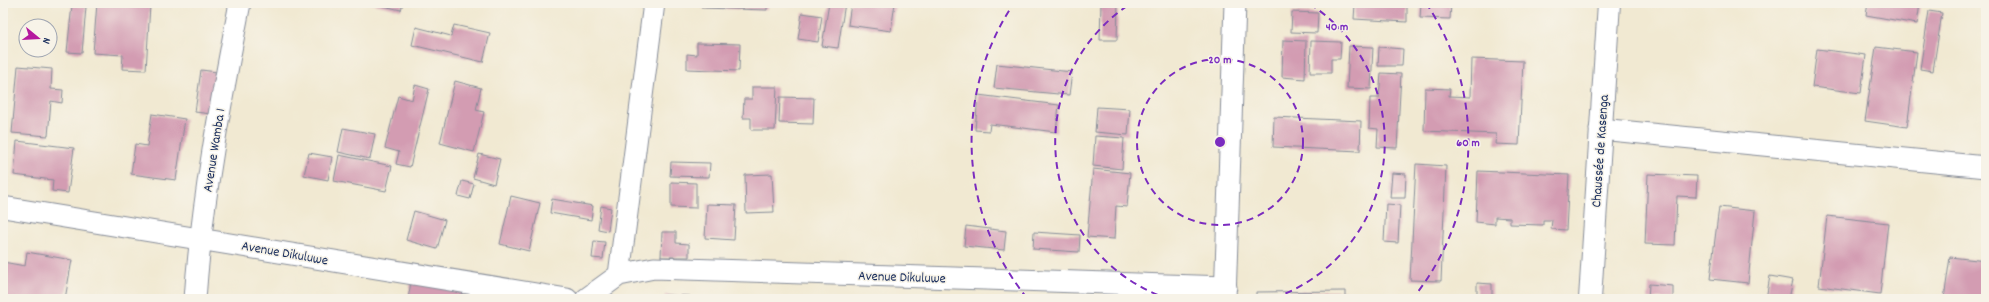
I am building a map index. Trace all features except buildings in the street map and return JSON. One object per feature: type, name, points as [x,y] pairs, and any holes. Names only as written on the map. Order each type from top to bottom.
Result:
[{"type":"main road","name":"Chaussée de Kasenga","points":[[1590,299],[1609,3]]},
{"type":"street","name":"Avenue Wamba 1","points":[[195,299],[200,238],[215,132],[240,3]]},
{"type":"street","points":[[620,275],[654,3]]},
{"type":"street","points":[[1225,293],[1235,3]]},
{"type":"street","points":[[1600,130],[1986,167]]},
{"type":"street","name":"Avenue Dikuluwe","points":[[3,206],[567,299]]},
{"type":"street","name":"Avenue Dikuluwe","points":[[586,299],[620,275],[654,268],[1225,293]]}]
